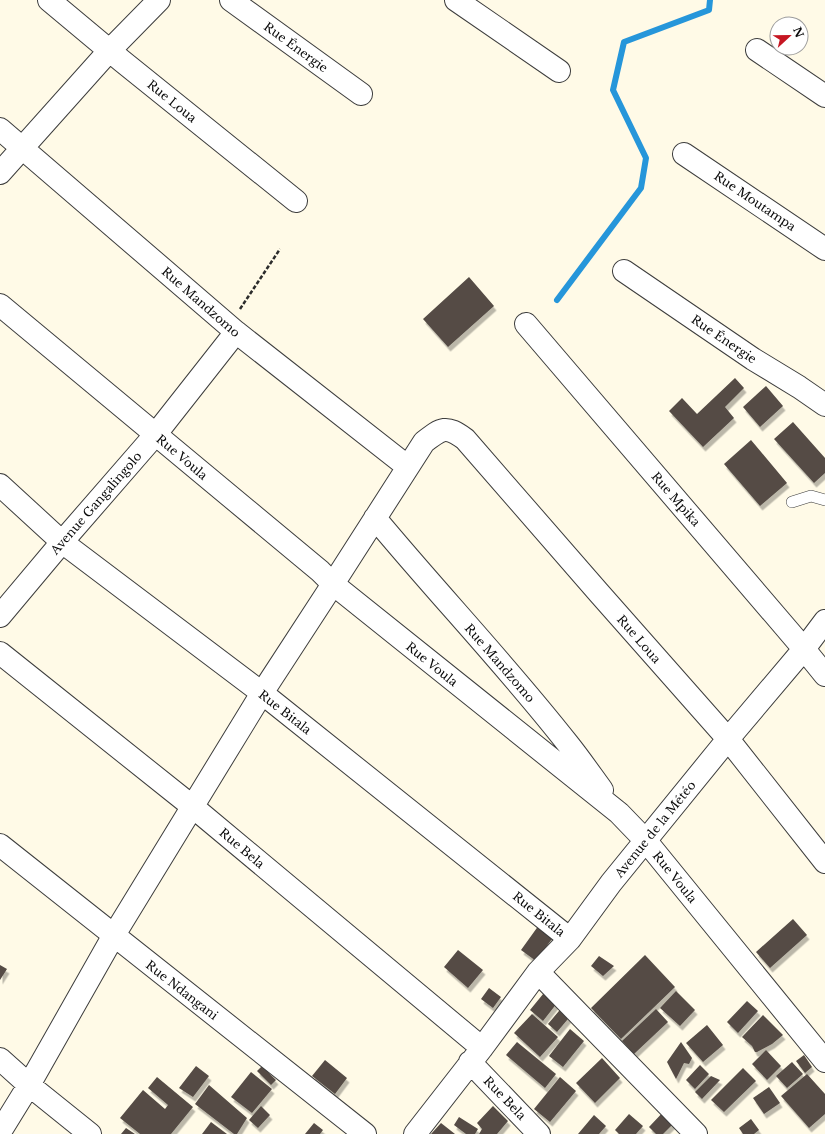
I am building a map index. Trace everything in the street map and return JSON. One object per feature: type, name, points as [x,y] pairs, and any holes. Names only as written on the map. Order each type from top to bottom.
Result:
[{"type":"street","name":"Rue Loua","points":[[49,0],[109,51],[296,201]]},
{"type":"street","points":[[0,173],[109,51],[159,0]]},
{"type":"street","name":"Rue Énergie","points":[[230,0],[361,94]]},
{"type":"street","points":[[456,0],[559,71]]},
{"type":"street","points":[[757,50],[825,96]]},
{"type":"street","name":"Rue Mandzomo","points":[[0,129],[232,328],[408,467]]},
{"type":"street","name":"Rue Moutampa","points":[[684,154],[825,249]]},
{"type":"street","name":"Rue Énergie","points":[[624,271],[753,359],[825,405]]},
{"type":"street","name":"Rue Voula","points":[[0,305],[320,571],[333,584],[619,813],[646,841],[825,1061]]},
{"type":"street","name":"Rue Mpika","points":[[526,324],[804,648],[825,675]]},
{"type":"street","name":"Avenue Gangalingolo","points":[[0,616],[155,435],[232,328]]},
{"type":"street","name":"Rue Loua","points":[[408,467],[424,442],[442,430],[450,430],[465,439],[594,588],[728,739],[825,862]]},
{"type":"street","points":[[0,1132],[30,1085],[114,935],[262,693],[408,467]]},
{"type":"street","name":"Rue Bitala","points":[[0,485],[62,542],[262,693],[570,939]]},
{"type":"street","name":"Rue Mandzomo","points":[[375,518],[412,563],[526,692],[569,745],[619,813]]},
{"type":"street","name":"Avenue de la Météo","points":[[415,1134],[538,972],[570,939],[611,883],[825,622]]},
{"type":"street","name":"Rue Bela","points":[[0,653],[193,807],[476,1055],[539,1134]]},
{"type":"street","name":"Rue Ndangani","points":[[0,845],[365,1134]]},
{"type":"street","points":[[538,972],[696,1134]]},
{"type":"street","points":[[0,1059],[90,1134]]},
{"type":"lane","points":[[792,502],[811,496],[825,500]]},
{"type":"path","points":[[232,328],[244,304],[280,249]]},
{"type":"building","points":[[469,277],[494,306],[448,347],[423,319]]},
{"type":"building","points":[[735,378],[744,388],[725,407],[734,418],[703,447],[669,411],[682,398],[697,414]]},
{"type":"building","points":[[766,386],[783,406],[760,427],[743,407]]},
{"type":"building","points":[[793,422],[825,458],[825,473],[814,483],[774,439]]},
{"type":"building","points":[[751,440],[787,483],[760,506],[724,464]]},
{"type":"building","points":[[793,919],[807,935],[770,968],[756,952]]},
{"type":"building","points":[[539,925],[554,936],[536,961],[521,950]]},
{"type":"building","points":[[458,950],[483,970],[468,988],[444,967]]},
{"type":"building","points":[[645,955],[675,987],[621,1039],[591,1008]]},
{"type":"building","points":[[599,956],[614,966],[603,976],[591,966]]},
{"type":"building","points":[[0,965],[7,969],[0,980]]},
{"type":"building","points":[[489,988],[501,997],[493,1008],[481,999]]},
{"type":"building","points":[[548,988],[561,998],[543,1021],[530,1010]]},
{"type":"building","points":[[676,991],[695,1010],[680,1026],[660,1008]]},
{"type":"building","points":[[747,1001],[758,1011],[738,1033],[727,1022]]},
{"type":"building","points":[[564,1005],[573,1013],[557,1032],[548,1024]]},
{"type":"building","points":[[656,1009],[668,1022],[634,1054],[622,1041]]},
{"type":"building","points":[[532,1014],[558,1037],[540,1057],[514,1033]]},
{"type":"building","points":[[763,1015],[783,1035],[772,1044],[755,1052],[752,1046],[742,1037]]},
{"type":"building","points":[[707,1025],[723,1045],[703,1062],[686,1043]]},
{"type":"building","points":[[570,1029],[584,1041],[563,1067],[549,1056]]},
{"type":"building","points":[[517,1042],[556,1074],[545,1088],[506,1055]]},
{"type":"building","points":[[681,1042],[692,1058],[689,1064],[684,1063],[676,1079],[667,1062]]},
{"type":"building","points":[[766,1050],[781,1066],[767,1080],[752,1064]]},
{"type":"building","points":[[804,1055],[812,1067],[805,1073],[796,1061]]},
{"type":"building","points":[[602,1058],[620,1078],[595,1103],[576,1083]]},
{"type":"building","points":[[325,1060],[347,1078],[335,1094],[312,1076]]},
{"type":"building","points":[[792,1062],[803,1074],[787,1088],[776,1076]]},
{"type":"building","points":[[700,1065],[709,1074],[695,1089],[686,1080]]},
{"type":"building","points":[[196,1066],[209,1076],[193,1097],[179,1088]]},
{"type":"building","points":[[262,1066],[276,1080],[271,1085],[257,1071]]},
{"type":"building","points":[[743,1068],[756,1081],[724,1112],[711,1100]]},
{"type":"building","points":[[251,1072],[272,1089],[252,1113],[231,1097]]},
{"type":"building","points":[[807,1074],[825,1094],[825,1114],[809,1128],[781,1096]]},
{"type":"building","points":[[711,1076],[720,1080],[702,1099],[695,1092]]},
{"type":"building","points":[[157,1077],[193,1107],[171,1134],[140,1134],[120,1118],[143,1090],[165,1109],[168,1105],[148,1088]]},
{"type":"building","points":[[560,1077],[576,1091],[550,1122],[534,1109]]},
{"type":"building","points":[[209,1085],[247,1118],[237,1134],[234,1134],[195,1104]]},
{"type":"building","points":[[769,1087],[780,1103],[764,1114],[753,1098]]},
{"type":"building","points":[[261,1106],[270,1115],[258,1128],[249,1120]]},
{"type":"building","points":[[493,1106],[508,1121],[497,1134],[479,1134],[482,1129],[477,1123]]},
{"type":"building","points":[[666,1109],[677,1120],[663,1134],[656,1134],[649,1127]]},
{"type":"building","points":[[629,1114],[643,1126],[636,1134],[619,1134],[615,1130]]},
{"type":"building","points":[[594,1115],[606,1126],[599,1134],[578,1134]]},
{"type":"building","points":[[459,1117],[478,1129],[475,1134],[466,1134],[454,1125]]},
{"type":"building","points":[[751,1119],[759,1130],[754,1134],[743,1134],[739,1128]]},
{"type":"building","points":[[211,1122],[227,1134],[202,1134]]},
{"type":"building","points":[[314,1123],[323,1130],[320,1134],[305,1134]]},
{"type":"building","points":[[441,1123],[455,1134],[431,1134]]},
{"type":"building","points":[[126,1128],[135,1134],[121,1134]]},
{"type":"waterway","points":[[557,300],[641,188],[646,158],[613,90],[624,42],[709,10],[710,0]]}]
